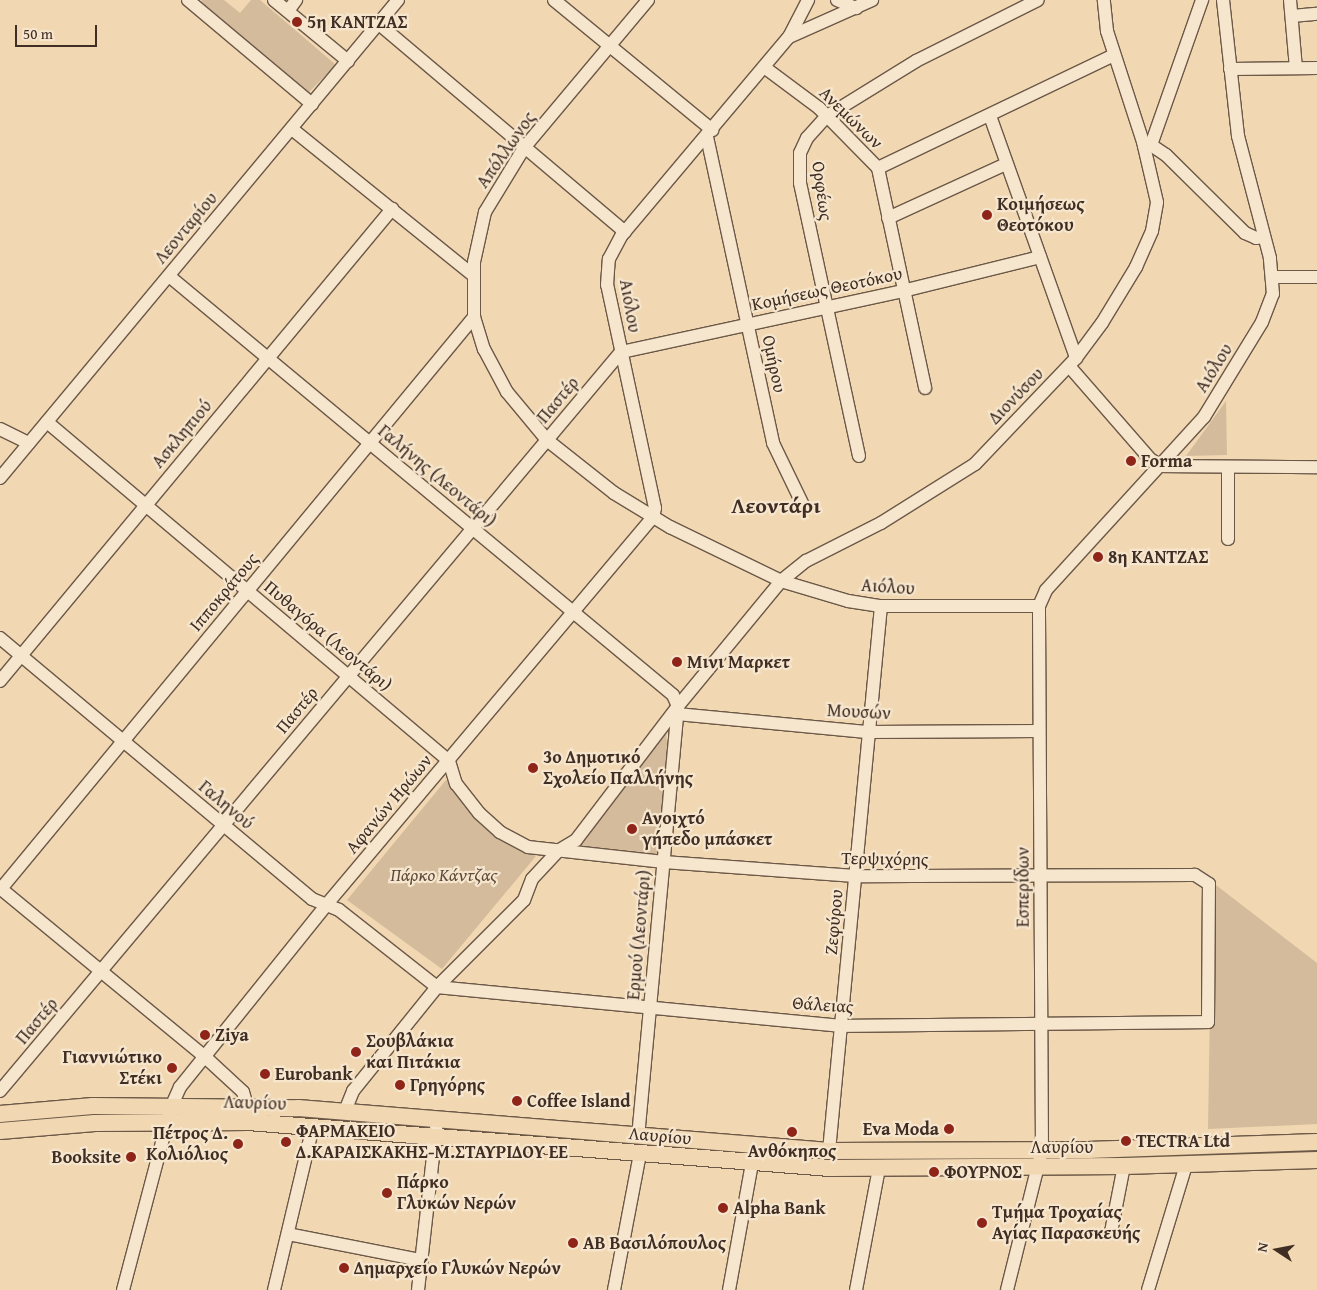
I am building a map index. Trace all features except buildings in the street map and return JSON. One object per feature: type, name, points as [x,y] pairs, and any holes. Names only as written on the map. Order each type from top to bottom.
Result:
[{"type":"main road","name":"Λαυρίου","points":[[0,1114],[93,1106],[247,1106],[345,1112],[829,1151],[1042,1150],[1317,1142]]},
{"type":"main road","name":"Λαυρίου","points":[[0,1131],[95,1123],[168,1122],[313,1126],[752,1164],[879,1168],[1186,1165],[1317,1160]]},
{"type":"street","points":[[274,0],[348,61]]},
{"type":"street","points":[[288,11],[296,0]]},
{"type":"street","name":"Λεονταρίου","points":[[1,475],[30,443],[398,0]]},
{"type":"street","points":[[554,0],[612,45],[710,134]]},
{"type":"street","name":"Απόλλωνος","points":[[648,0],[524,148],[486,212],[473,275],[474,317],[496,375],[519,408],[547,440],[596,480],[653,517]]},
{"type":"street","name":"Αιόλου","points":[[808,0],[789,37],[710,134],[625,232],[612,251],[607,277],[621,352],[655,508],[653,517],[781,581],[848,601],[881,606],[1039,606],[1046,590],[1204,417],[1231,378],[1267,313],[1274,277],[1238,136],[1223,0]]},
{"type":"street","points":[[837,0],[856,8]]},
{"type":"street","points":[[789,37],[872,0]]},
{"type":"street","name":"Ορφέως","points":[[859,456],[826,307],[798,166],[803,146],[827,116],[924,56],[1038,0]]},
{"type":"street","name":"Διονύσου","points":[[345,1112],[353,1091],[437,987],[524,900],[532,879],[558,851],[576,840],[781,581],[806,561],[881,523],[968,469],[1072,362],[1102,323],[1136,266],[1152,230],[1158,202],[1148,145],[1114,55],[1104,0]]},
{"type":"street","points":[[1202,0],[1148,145],[1166,155],[1246,233],[1256,238],[1264,237]]},
{"type":"street","points":[[1290,0],[1296,68]]},
{"type":"street","points":[[193,2],[312,104]]},
{"type":"street","points":[[1292,16],[1317,14]]},
{"type":"street","points":[[378,24],[625,232]]},
{"type":"street","points":[[878,168],[1114,55]]},
{"type":"street","name":"Ανεμώνων","points":[[764,67],[827,116],[878,168],[925,388]]},
{"type":"street","points":[[1230,69],[1317,68]]},
{"type":"street","points":[[990,116],[1040,257],[1072,362],[1150,459],[1161,466],[1228,468],[1317,467]]},
{"type":"street","points":[[292,129],[473,275]]},
{"type":"street","name":"Ομήρου","points":[[710,134],[747,323],[776,451],[803,505]]},
{"type":"street","points":[[888,218],[1006,164]]},
{"type":"street","name":"Ασκληπιού","points":[[0,681],[392,209]]},
{"type":"street","name":"Κομήσεως Θεοτόκου","points":[[621,352],[747,323],[904,291],[1040,257]]},
{"type":"street","name":"Γαλήνης (Λεοντάρι)","points":[[169,276],[574,613],[662,683],[678,710]]},
{"type":"street","points":[[1274,277],[1317,277]]},
{"type":"street","name":"Ιπποκράτους","points":[[0,889],[474,317]]},
{"type":"street","name":"Παστέρ","points":[[0,1091],[621,352]]},
{"type":"street","name":"Πυθαγόρα (Λεοντάρι)","points":[[47,422],[449,761]]},
{"type":"street","points":[[0,429],[30,443]]},
{"type":"street","points":[[1228,468],[1228,539]]},
{"type":"street","name":"Αφανών Ηρώων","points":[[123,1290],[176,1094],[204,1056],[327,904],[653,517]]},
{"type":"street","name":"Ζεφύρου","points":[[829,1151],[881,606]]},
{"type":"street","name":"Εσπερίδων","points":[[1007,1290],[1042,1150],[1039,606]]},
{"type":"street","name":"Γαληνού","points":[[0,638],[312,899],[339,910],[437,987]]},
{"type":"street","name":"Μουσών","points":[[678,710],[869,732],[1039,731]]},
{"type":"street","name":"Ερμού (Λεοντάρι)","points":[[638,1136],[678,710]]},
{"type":"street","name":"Τερψιχόρης","points":[[449,761],[456,784],[480,814],[500,832],[528,847],[664,862],[856,876],[1040,877],[1195,875],[1209,884],[1208,1022]]},
{"type":"street","points":[[0,889],[204,1056],[243,1092],[247,1106]]},
{"type":"street","name":"Θάλειας","points":[[437,987],[650,1006],[841,1026],[1041,1022],[1208,1022]]},
{"type":"street","points":[[418,1290],[438,1120]]},
{"type":"street","points":[[274,1290],[313,1126]]},
{"type":"street","points":[[614,1290],[640,1154]]},
{"type":"street","points":[[729,1290],[752,1164]]},
{"type":"street","points":[[1148,1290],[1186,1165]]},
{"type":"street","points":[[1111,1232],[1124,1166]]},
{"type":"street","points":[[856,1290],[879,1168]]},
{"type":"street","points":[[288,1234],[421,1260]]},
{"type":"green space","points":[[202,0],[224,0],[240,13],[251,0],[260,0],[336,65],[301,100],[192,12]]},
{"type":"green space","points":[[1226,401],[1227,455],[1186,456]]},
{"type":"green space","points":[[666,732],[669,768],[661,855],[565,845]]},
{"type":"green space","name":"Πάρκο Κάντζας","points":[[446,780],[536,856],[442,969],[347,900]]},
{"type":"green space","points":[[1212,882],[1317,963],[1317,1124],[1208,1129]]},
{"type":"place","name":"5η ΚΑΝΤΖΑΣ","points":[[297,22]]},
{"type":"place","name":"Κοιμήσεως Θεοτόκου","points":[[987,215]]},
{"type":"place","name":"Forma","points":[[1131,461]]},
{"type":"place","name":"8η ΚΑΝΤΖΑΣ","points":[[1098,557]]},
{"type":"place","name":"Μινι Μαρκετ","points":[[677,662]]},
{"type":"place","name":"3ο Δημοτικό Σχολείο Παλλήνης","points":[[533,768]]},
{"type":"place","name":"Ανοιχτό γήπεδο μπάσκετ","points":[[632,829]]},
{"type":"place","name":"Ziya","points":[[205,1035]]},
{"type":"place","name":"Σουβλάκια και Πιτάκια","points":[[356,1052]]},
{"type":"place","name":"Γιαννιώτικο Στέκι","points":[[172,1068]]},
{"type":"place","name":"Eurobank","points":[[265,1074]]},
{"type":"place","name":"Γρηγόρης","points":[[400,1085]]},
{"type":"place","name":"Coffee Island","points":[[517,1101]]},
{"type":"place","name":"Eva Moda","points":[[949,1129]]},
{"type":"place","name":"Ανθόκηπος","points":[[792,1132]]},
{"type":"place","name":"TECTRA Ltd","points":[[1126,1141]]},
{"type":"place","name":"ΦΑΡΜΑΚΕΙΟ Δ.ΚΑΡΑΙΣΚΑΚΗΣ-Μ.ΣΤΑΥΡΙΔΟΥ ΕΕ","points":[[286,1142]]},
{"type":"place","name":"Πέτρος Δ. Κολιόλιος","points":[[238,1144]]},
{"type":"place","name":"Booksite","points":[[131,1157]]},
{"type":"place","name":"ΦΟΥΡΝΟΣ","points":[[934,1172]]},
{"type":"place","name":"Πάρκο Γλυκών Νερών","points":[[387,1193]]},
{"type":"place","name":"Alpha Bank","points":[[723,1208]]},
{"type":"place","name":"Τμήμα Τροχαίας Αγίας Παρασκευής","points":[[982,1223]]},
{"type":"place","name":"ΑΒ Βασιλόπουλος","points":[[573,1243]]},
{"type":"place","name":"Δημαρχείο Γλυκών Νερών","points":[[344,1268]]},
{"type":"district","name":"Λεοντάρι","points":[[776,506]]}]
